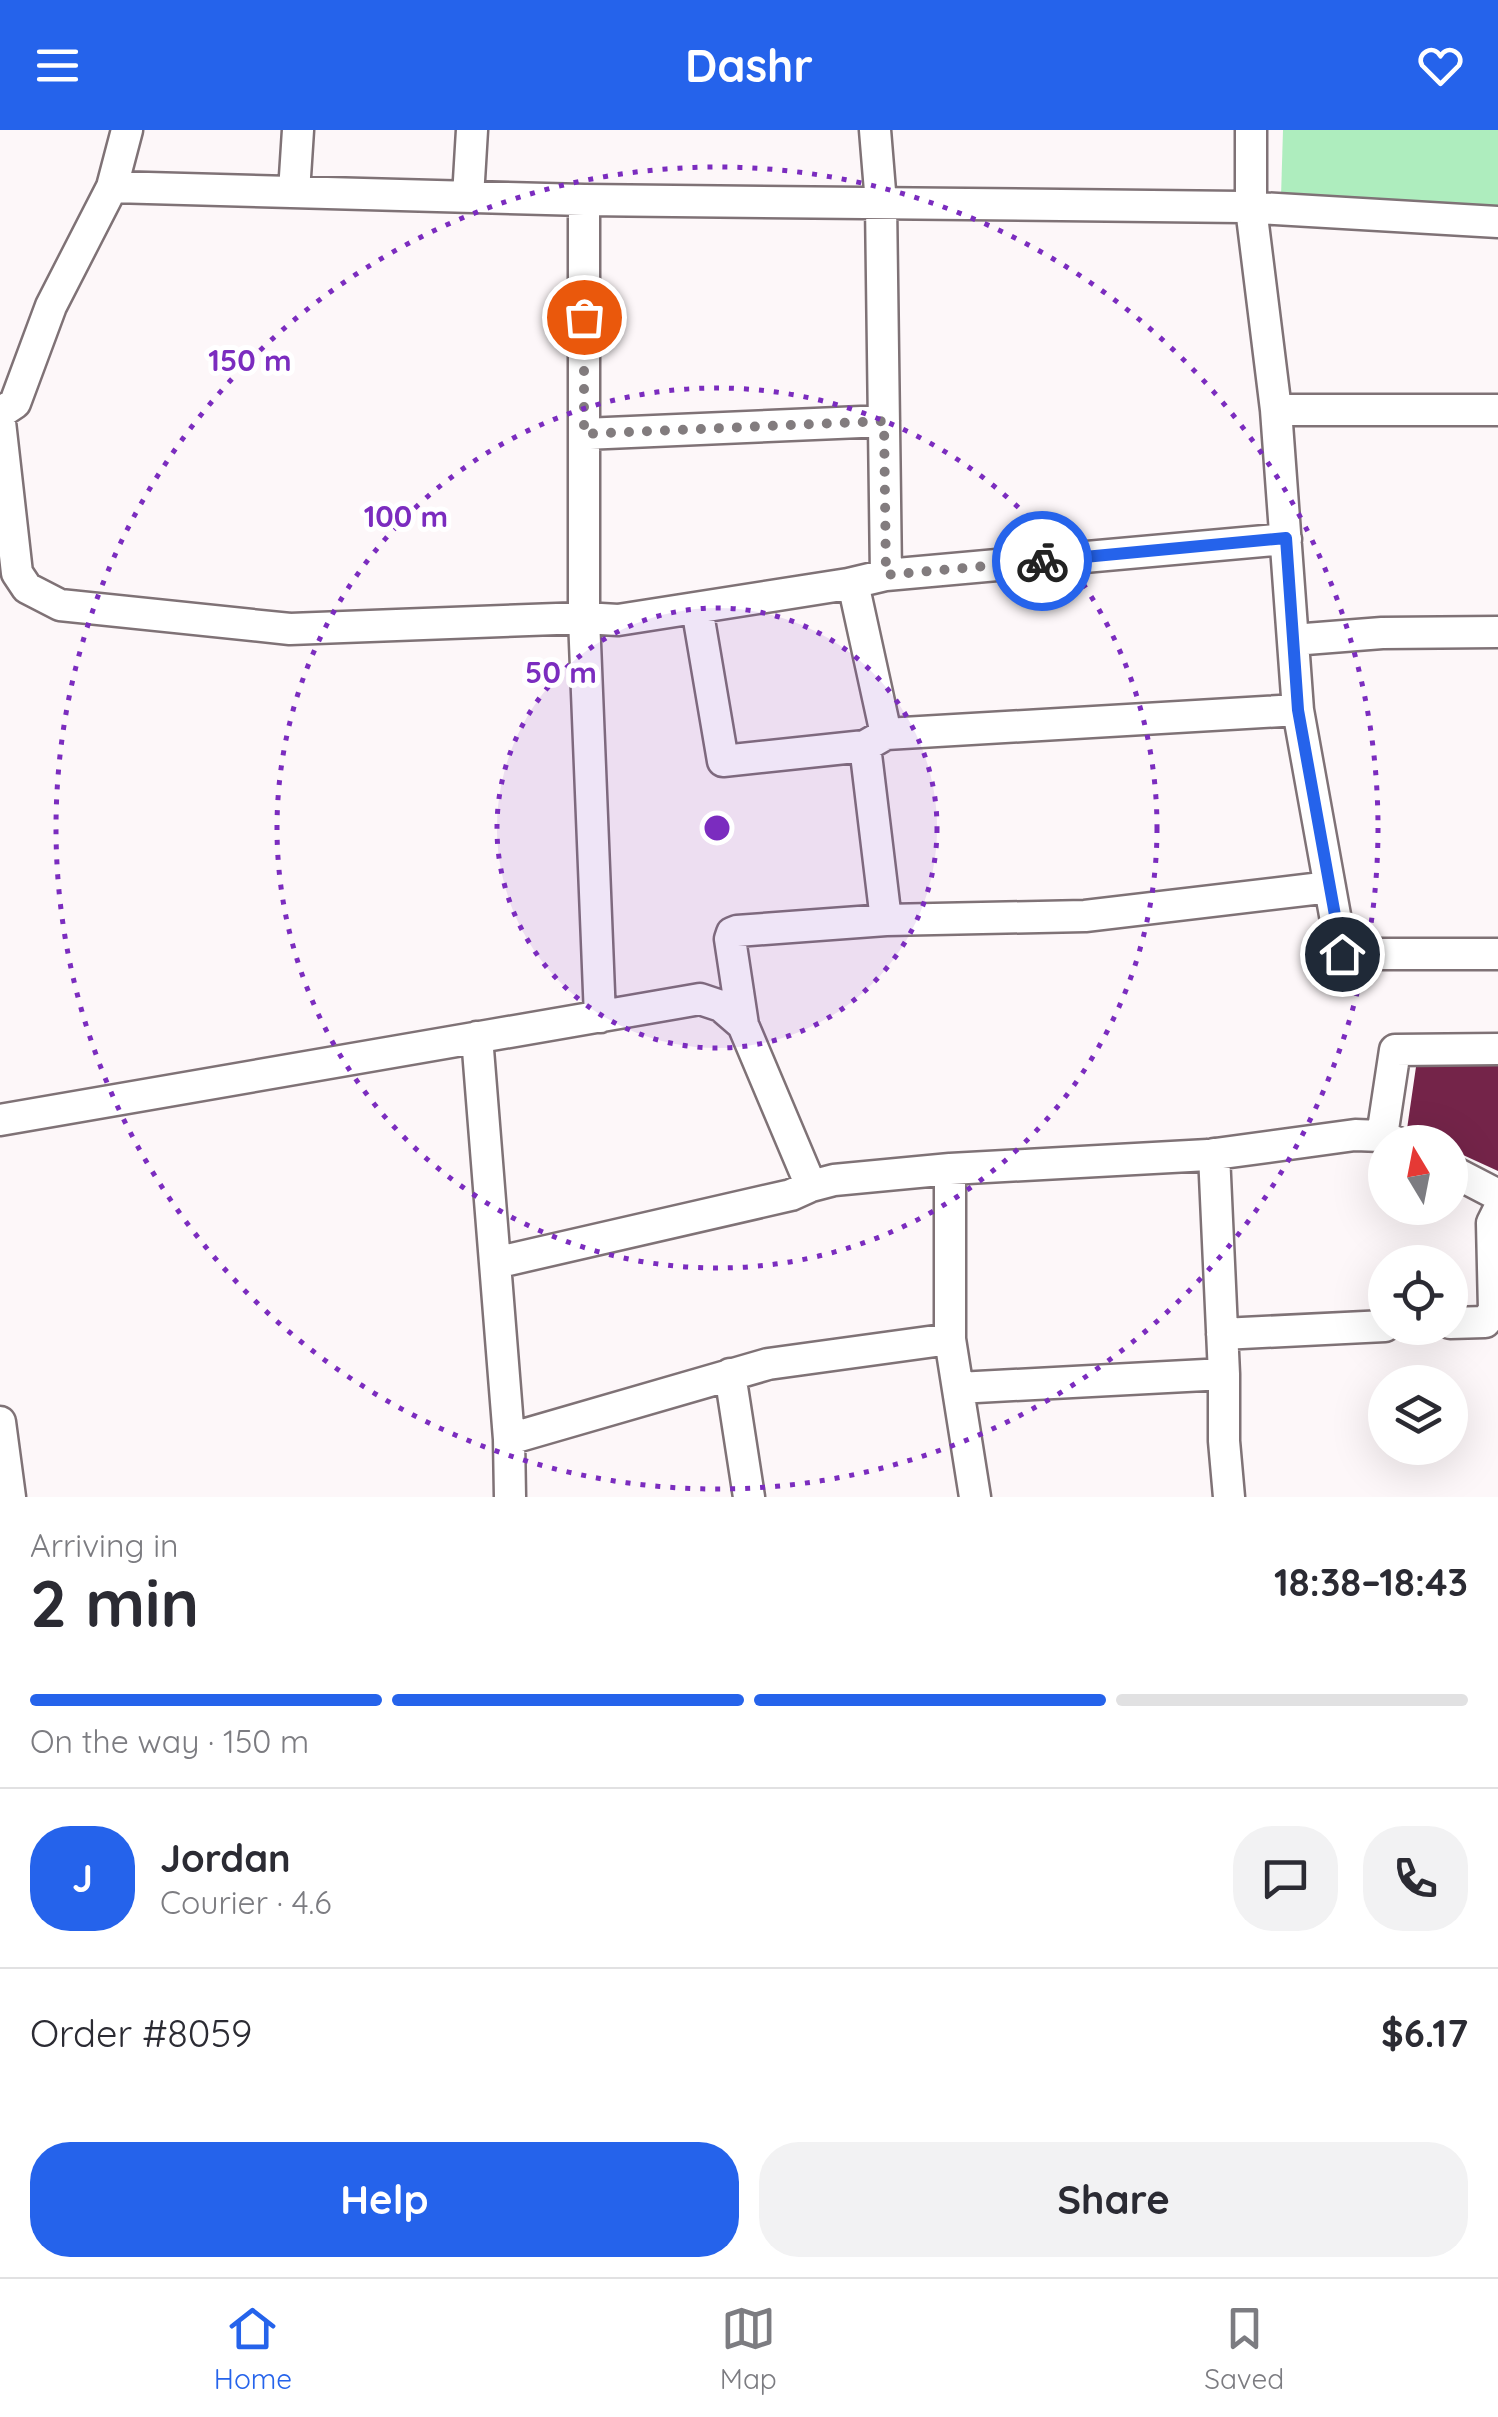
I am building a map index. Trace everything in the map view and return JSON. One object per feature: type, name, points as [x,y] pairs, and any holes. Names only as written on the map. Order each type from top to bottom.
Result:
[{"type":"street","points":[[0,412],[15,404],[51,306],[112,188],[126,130]]},
{"type":"street","points":[[294,192],[298,130]]},
{"type":"street","points":[[468,197],[472,130]]},
{"type":"street","points":[[876,130],[886,575]]},
{"type":"street","points":[[1252,130],[1251,208],[1276,410],[1298,710],[1342,954],[1498,954]]},
{"type":"street","points":[[112,188],[584,200],[1251,208],[1498,222]]},
{"type":"street","points":[[584,200],[584,618],[600,1016]]},
{"type":"street","points":[[1276,410],[1498,410]]},
{"type":"street","points":[[584,434],[884,421]]},
{"type":"street","points":[[0,422],[17,573],[27,588],[60,605],[290,629],[618,620],[886,575],[1286,538]]},
{"type":"street","points":[[853,582],[875,740],[886,920]]},
{"type":"street","points":[[697,608],[723,761],[875,740],[1298,710]]},
{"type":"street","points":[[1293,640],[1382,633],[1498,632]]},
{"type":"street","points":[[811,1186],[743,1025],[732,933],[886,920],[1085,916],[1330,887]]},
{"type":"street","points":[[0,1120],[700,1000],[721,1006],[743,1025]]},
{"type":"street","points":[[478,1037],[509,1439],[510,1497]]},
{"type":"street","points":[[1390,1125],[1395,1050],[1498,1049]]},
{"type":"street","points":[[495,1263],[791,1195],[834,1180],[950,1169],[1214,1154],[1368,1137]]},
{"type":"street","points":[[1214,1154],[1229,1497]]},
{"type":"street","points":[[950,1169],[950,1339],[975,1497]]},
{"type":"street","points":[[1468,1179],[1498,1195]]},
{"type":"street","points":[[1468,1322],[1485,1322],[1494,1311],[1492,1223],[1498,1211]]},
{"type":"street","points":[[1222,1334],[1368,1327]]},
{"type":"street","points":[[509,1439],[768,1364],[950,1339]]},
{"type":"street","points":[[730,1374],[749,1497]]},
{"type":"street","points":[[958,1388],[1224,1374]]},
{"type":"street","points":[[0,1422],[10,1497]]},
{"type":"green space","points":[[1283,130],[1498,130],[1498,207],[1281,197]]},
{"type":"building","points":[[1498,1057],[1498,1171],[1468,1157],[1468,1125],[1408,1125],[1417,1060]]},
{"type":"way so far","points":[[584,317],[584,434],[884,421],[886,575],[1042,561]]},
{"type":"route","points":[[1042,561],[1286,538],[1298,710],[1342,954]]}]
